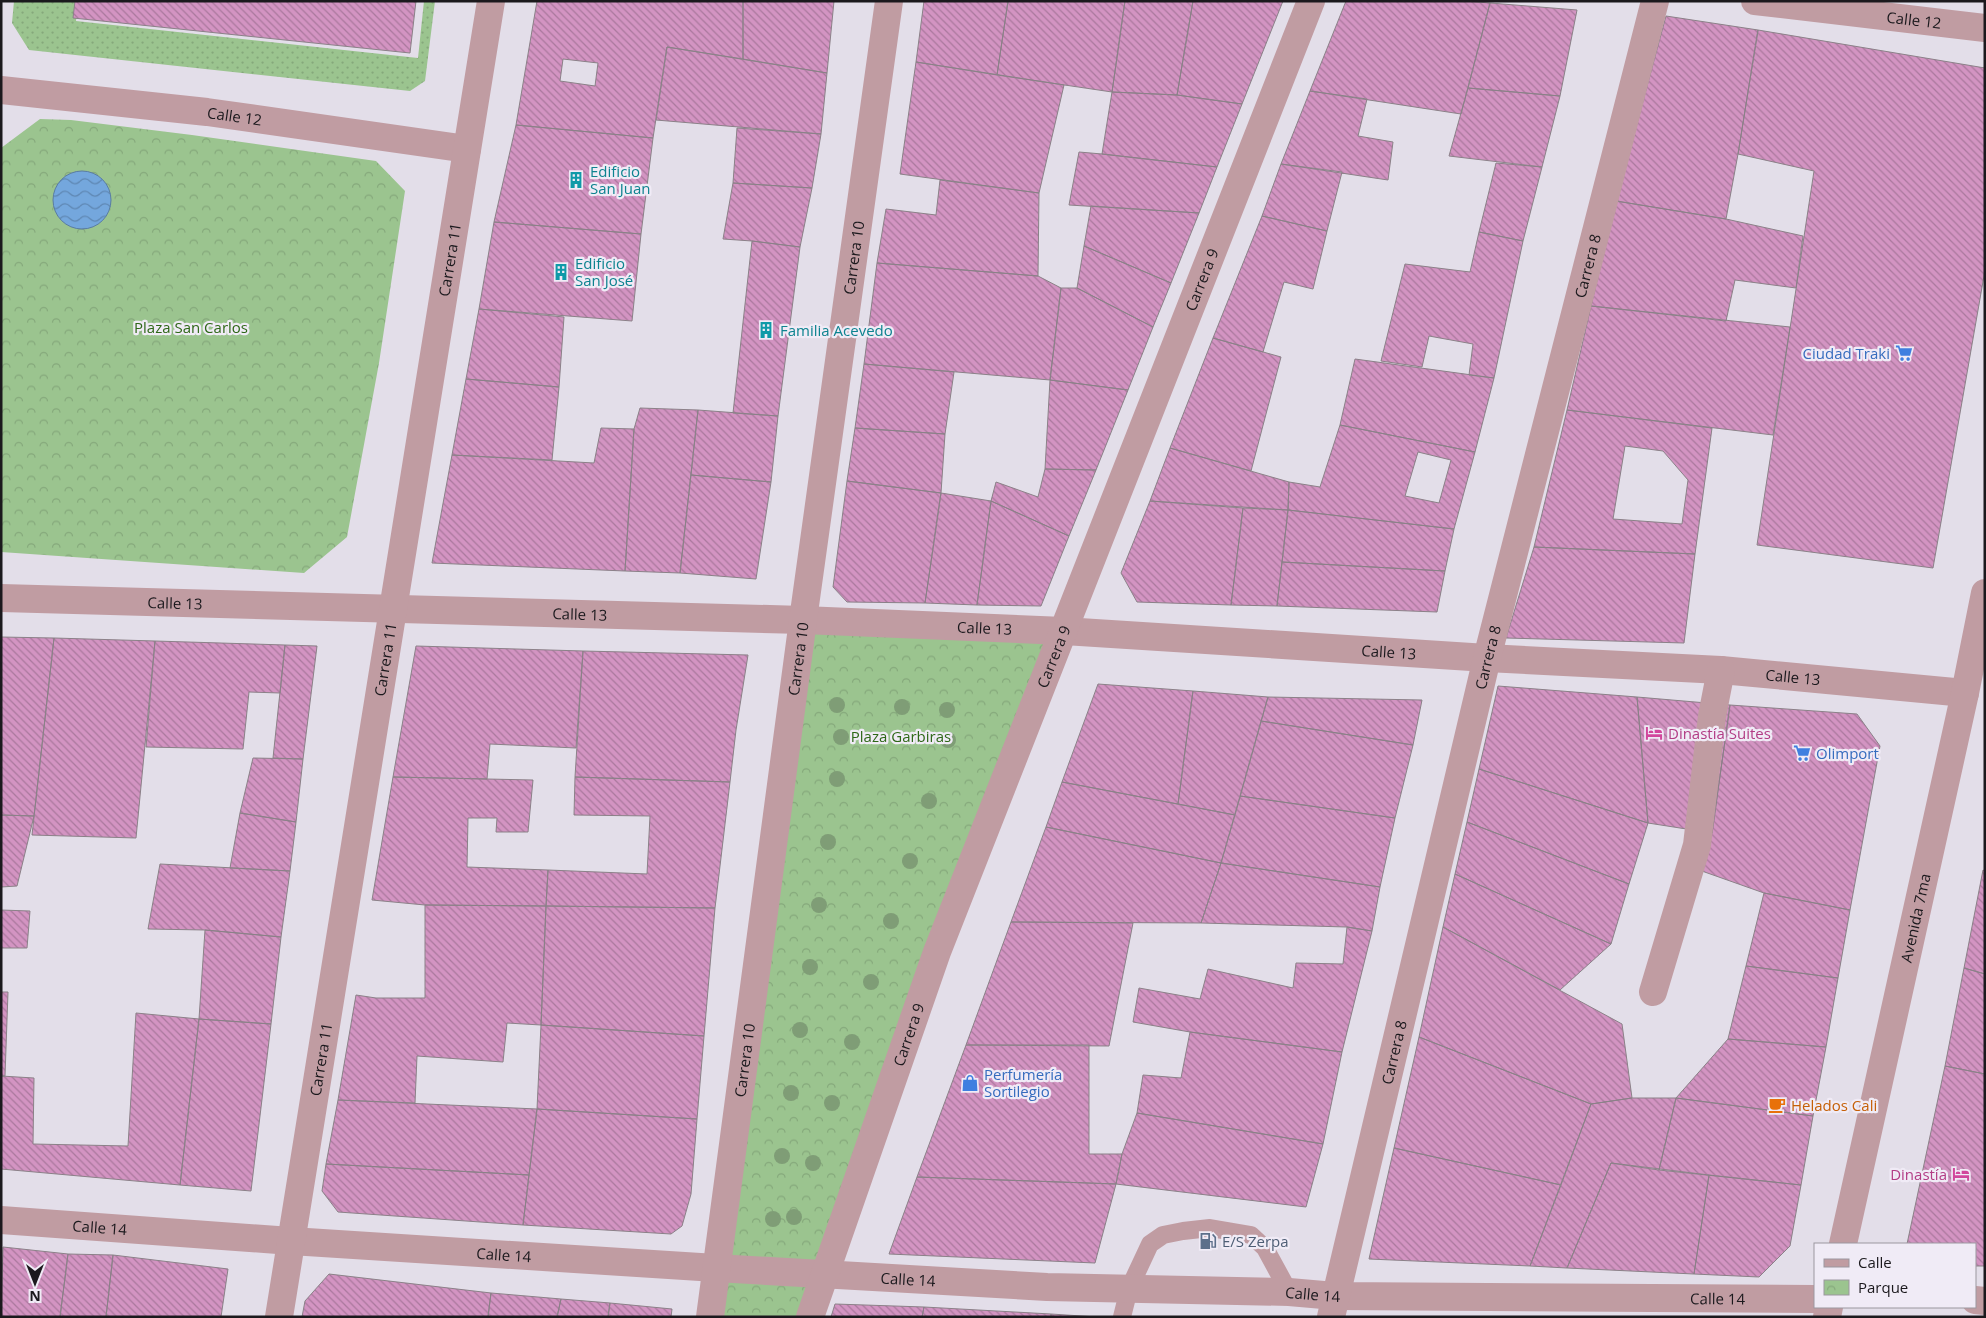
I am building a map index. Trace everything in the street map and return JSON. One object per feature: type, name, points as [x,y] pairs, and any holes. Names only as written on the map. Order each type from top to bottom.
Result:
[{"type":"street","name":"Carrera 11","points":[[279,1317],[491,1]]},
{"type":"street","name":"Carrera 10","points":[[710,1317],[803,620],[889,1]]},
{"type":"street","name":"Carrera 9","points":[[810,1317],[937,952],[1311,1]]},
{"type":"street","name":"Carrera 8","points":[[1333,1306],[1487,658],[1655,1]]},
{"type":"street","name":"Calle 12","points":[[1755,1],[1985,28]]},
{"type":"street","name":"Calle 12","points":[[1,90],[207,112],[467,149]]},
{"type":"street","name":"Avenida 7ma","points":[[1843,1243],[1965,693],[1985,592]]},
{"type":"street","name":"Calle 13","points":[[1,598],[803,620],[1064,630],[1487,658],[1721,670],[1965,693]]},
{"type":"street","points":[[1653,992],[1697,845],[1712,716],[1721,670]]},
{"type":"street","name":"Calle 14","points":[[1,1220],[291,1242],[1047,1287],[1289,1292],[1333,1306],[1814,1299]]},
{"type":"lane","points":[[1122,1317],[1129,1288],[1150,1244],[1163,1235],[1183,1231],[1210,1228],[1251,1235],[1264,1248],[1289,1292]]},
{"type":"green space","points":[[14,1],[78,1],[76,21],[418,58],[424,1],[435,1],[425,81],[410,91],[29,50],[12,23]]},
{"type":"green space","name":"Plaza San Carlos","points":[[40,119],[71,120],[192,135],[376,161],[405,191],[379,363],[347,537],[304,573],[1,552],[1,148]]},
{"type":"green space","name":"Plaza Garbiras","points":[[803,620],[1064,631],[810,1317],[710,1317]]},
{"type":"water","points":[[76,171],[88,171],[103,179],[111,194],[111,206],[103,221],[88,229],[76,229],[61,221],[53,206],[53,194],[61,179]]},
{"type":"building","points":[[75,1],[416,1],[410,53],[73,18]]},
{"type":"building","points":[[537,1],[743,1],[743,59],[667,47],[653,138],[516,125]],"holes":[[[563,59],[598,63],[595,86],[560,81]]]},
{"type":"building","points":[[743,1],[834,1],[827,73],[743,59]]},
{"type":"building","points":[[924,1],[1008,1],[997,75],[916,62]]},
{"type":"building","points":[[1008,1],[1125,1],[1112,92],[997,75]]},
{"type":"building","points":[[1125,1],[1193,1],[1177,95],[1112,92]]},
{"type":"building","points":[[1193,1],[1283,1],[1242,104],[1177,95]]},
{"type":"building","points":[[1346,1],[1465,1],[1490,3],[1461,114],[1310,91]]},
{"type":"building","points":[[1490,3],[1577,10],[1560,96],[1468,88]]},
{"type":"building","points":[[1666,16],[1758,30],[1726,219],[1616,201]]},
{"type":"building","points":[[1758,30],[1985,68],[1985,270],[1933,568],[1757,545],[1814,171],[1738,154]]},
{"type":"building","points":[[667,47],[827,73],[821,134],[656,120]]},
{"type":"building","points":[[916,62],[1064,85],[1039,193],[900,174]]},
{"type":"building","points":[[1468,88],[1560,96],[1542,167],[1449,156]]},
{"type":"building","points":[[1310,91],[1367,99],[1358,136],[1393,142],[1388,180],[1281,164]]},
{"type":"building","points":[[1112,92],[1177,95],[1242,104],[1217,167],[1102,154]]},
{"type":"building","name":"Edificio San Juan","points":[[516,125],[653,138],[641,234],[494,222]]},
{"type":"building","points":[[737,128],[821,134],[812,188],[733,183]]},
{"type":"building","points":[[1079,152],[1217,167],[1199,213],[1069,205]]},
{"type":"building","points":[[1496,163],[1542,167],[1523,241],[1479,232]]},
{"type":"building","points":[[1281,164],[1342,172],[1327,231],[1262,216]]},
{"type":"building","points":[[940,180],[1039,193],[1038,276],[877,263],[886,209],[936,215]]},
{"type":"building","points":[[733,183],[812,188],[800,247],[723,239]]},
{"type":"building","points":[[1616,201],[1726,219],[1803,236],[1796,288],[1735,280],[1726,321],[1591,306]]},
{"type":"building","points":[[1091,206],[1199,213],[1171,283],[1084,246]]},
{"type":"building","points":[[1262,216],[1327,231],[1313,289],[1284,282],[1263,352],[1213,338]]},
{"type":"building","name":"Edificio San José","points":[[494,222],[641,234],[632,321],[479,309]]},
{"type":"building","points":[[1479,232],[1523,241],[1494,378],[1469,375],[1473,344],[1429,336],[1422,367],[1381,361],[1405,264],[1470,272]]},
{"type":"building","name":"Familia Acevedo","points":[[752,241],[800,247],[778,416],[733,413]]},
{"type":"building","points":[[1084,246],[1171,283],[1153,327],[1077,288]]},
{"type":"building","points":[[877,263],[1038,276],[1061,288],[1050,380],[864,364]]},
{"type":"building","points":[[1061,288],[1077,288],[1153,327],[1128,390],[1050,380]]},
{"type":"building","points":[[1591,306],[1790,327],[1773,435],[1567,410]]},
{"type":"building","points":[[479,309],[564,317],[559,387],[466,379]]},
{"type":"building","points":[[1213,338],[1281,357],[1251,471],[1170,448]]},
{"type":"building","points":[[1355,359],[1494,378],[1475,452],[1340,425]]},
{"type":"building","points":[[864,364],[954,372],[945,434],[855,428]]},
{"type":"building","points":[[466,379],[559,387],[552,460],[452,455]]},
{"type":"building","points":[[1050,380],[1128,390],[1096,470],[1045,469]]},
{"type":"building","points":[[640,408],[698,410],[680,573],[625,571],[634,429]]},
{"type":"building","points":[[698,410],[778,416],[771,482],[691,475]]},
{"type":"building","points":[[1567,410],[1712,428],[1695,554],[1534,547]],"holes":[[[1625,446],[1663,451],[1688,480],[1682,524],[1613,519]]]},
{"type":"building","points":[[1340,425],[1475,452],[1454,529],[1288,510],[1289,482],[1320,487]],"holes":[[[1418,452],[1451,460],[1439,503],[1405,496]]]},
{"type":"building","points":[[601,428],[634,429],[625,571],[432,563],[452,455],[594,463]]},
{"type":"building","points":[[855,428],[945,434],[941,493],[847,481]]},
{"type":"building","points":[[1170,448],[1289,482],[1288,510],[1150,501]]},
{"type":"building","points":[[1045,469],[1096,470],[1069,536],[991,501],[996,482],[1038,497]]},
{"type":"building","points":[[691,475],[771,482],[756,579],[680,573]]},
{"type":"building","points":[[847,481],[941,493],[925,603],[847,602],[833,587]]},
{"type":"building","points":[[941,493],[991,501],[977,605],[925,603]]},
{"type":"building","points":[[991,501],[1069,536],[1041,606],[977,605]]},
{"type":"building","points":[[1150,501],[1243,508],[1231,605],[1137,602],[1121,573]]},
{"type":"building","points":[[1243,508],[1288,510],[1277,606],[1231,605]]},
{"type":"building","points":[[1288,510],[1454,529],[1445,571],[1282,562]]},
{"type":"building","points":[[1534,547],[1695,554],[1684,643],[1506,638]]},
{"type":"building","points":[[1282,562],[1445,571],[1437,612],[1277,606]]},
{"type":"building","points":[[1,637],[54,638],[34,816],[1,815]]},
{"type":"building","points":[[54,638],[155,641],[136,838],[32,835]]},
{"type":"building","points":[[155,641],[285,645],[280,693],[249,692],[243,749],[146,747]]},
{"type":"building","points":[[285,645],[317,646],[303,759],[273,758]]},
{"type":"building","points":[[416,646],[583,651],[576,748],[490,744],[487,779],[393,777]]},
{"type":"building","points":[[583,651],[748,655],[730,782],[575,777]]},
{"type":"building","points":[[1098,684],[1193,691],[1178,804],[1062,782]]},
{"type":"building","points":[[1498,686],[1637,697],[1648,823],[1479,769]]},
{"type":"building","points":[[1193,691],[1268,697],[1235,815],[1178,804]]},
{"type":"building","points":[[1268,697],[1422,700],[1413,745],[1261,721]]},
{"type":"building","points":[[1637,697],[1730,705],[1712,833],[1648,823]]},
{"type":"building","points":[[1730,705],[1857,714],[1880,746],[1850,910],[1764,893],[1699,870],[1712,833]]},
{"type":"building","points":[[1261,721],[1413,745],[1395,818],[1240,796]]},
{"type":"building","points":[[253,758],[303,759],[296,822],[240,813]]},
{"type":"building","points":[[1479,769],[1648,823],[1629,884],[1467,822]]},
{"type":"building","points":[[393,777],[533,780],[528,832],[496,832],[497,818],[468,818],[467,867],[548,870],[546,906],[425,905],[372,900]]},
{"type":"building","points":[[575,777],[730,782],[715,908],[546,906],[548,870],[647,874],[650,816],[574,815]]},
{"type":"building","points":[[1062,782],[1235,815],[1221,863],[1046,827]]},
{"type":"building","points":[[1240,796],[1395,818],[1380,887],[1221,863]]},
{"type":"building","points":[[240,813],[296,822],[290,871],[230,868]]},
{"type":"building","points":[[1,815],[34,816],[17,886],[1,887]]},
{"type":"building","points":[[1467,822],[1629,884],[1611,944],[1455,874]]},
{"type":"building","points":[[1046,827],[1221,863],[1201,923],[1011,922]]},
{"type":"building","points":[[1221,863],[1380,887],[1372,931],[1347,927],[1201,923]]},
{"type":"building","points":[[160,864],[290,871],[281,937],[205,930],[148,929]]},
{"type":"building","points":[[1983,870],[1985,871],[1985,974],[1964,968]]},
{"type":"building","points":[[1455,874],[1611,944],[1560,990],[1443,927]]},
{"type":"building","points":[[1764,893],[1850,910],[1838,978],[1746,966]]},
{"type":"building","points":[[425,905],[546,906],[541,1025],[507,1023],[503,1062],[417,1056],[415,1103],[338,1100],[356,995],[376,998],[425,998]]},
{"type":"building","points":[[546,906],[715,908],[704,1036],[541,1025]]},
{"type":"building","points":[[1,910],[30,911],[27,948],[1,948]]},
{"type":"building","points":[[1011,922],[1133,923],[1109,1046],[966,1045]]},
{"type":"building","points":[[1347,927],[1372,931],[1342,1052],[1190,1032],[1133,1022],[1139,988],[1200,999],[1208,969],[1293,988],[1296,963],[1343,964]]},
{"type":"building","points":[[1443,927],[1622,1024],[1632,1098],[1591,1104],[1419,1037]]},
{"type":"building","points":[[205,930],[281,937],[271,1024],[199,1019]]},
{"type":"building","points":[[1746,966],[1838,978],[1826,1047],[1728,1039]]},
{"type":"building","points":[[1964,968],[1985,974],[1985,1074],[1945,1066]]},
{"type":"building","points":[[1,992],[8,992],[5,1076],[1,1076]]},
{"type":"building","points":[[136,1013],[199,1019],[180,1185],[1,1169],[1,1076],[34,1078],[33,1144],[128,1146]]},
{"type":"building","points":[[199,1019],[271,1024],[251,1191],[180,1185]]},
{"type":"building","points":[[541,1025],[704,1036],[697,1119],[537,1109]]},
{"type":"building","points":[[1190,1032],[1342,1052],[1323,1144],[1137,1113],[1143,1075],[1181,1078]]},
{"type":"building","points":[[1419,1037],[1591,1104],[1561,1185],[1394,1148]]},
{"type":"building","points":[[1728,1039],[1826,1047],[1813,1116],[1676,1098]]},
{"type":"building","points":[[966,1045],[1089,1045],[1089,1154],[1122,1154],[1116,1184],[917,1177]]},
{"type":"building","points":[[1945,1066],[1985,1074],[1985,1266],[1976,1266],[1976,1243],[1907,1243]]},
{"type":"building","points":[[1632,1098],[1676,1098],[1659,1170],[1611,1163],[1567,1268],[1530,1266],[1591,1104]]},
{"type":"building","points":[[1676,1098],[1813,1116],[1801,1185],[1659,1170]]},
{"type":"building","points":[[338,1100],[537,1109],[529,1175],[326,1164]]},
{"type":"building","points":[[537,1109],[697,1119],[691,1194],[682,1226],[671,1234],[523,1225]]},
{"type":"building","points":[[1137,1113],[1323,1144],[1306,1207],[1116,1184],[1122,1154]]},
{"type":"building","points":[[1394,1148],[1561,1185],[1530,1266],[1369,1259]]},
{"type":"building","points":[[1611,1163],[1709,1175],[1694,1274],[1567,1268]]},
{"type":"building","points":[[326,1164],[529,1175],[523,1225],[338,1212],[322,1191]]},
{"type":"building","points":[[1709,1175],[1801,1185],[1790,1246],[1759,1277],[1694,1274]]},
{"type":"building","points":[[917,1177],[1116,1184],[1095,1263],[889,1254]]},
{"type":"building","points":[[3,1247],[68,1254],[60,1317],[1,1317]]},
{"type":"building","points":[[68,1254],[113,1255],[106,1317],[60,1317]]},
{"type":"building","points":[[113,1255],[228,1269],[221,1317],[106,1317]]},
{"type":"building","points":[[329,1274],[491,1293],[488,1317],[302,1317],[305,1301]]},
{"type":"building","points":[[491,1293],[561,1299],[557,1317],[488,1317]]},
{"type":"building","points":[[561,1299],[610,1303],[608,1317],[557,1317]]},
{"type":"building","points":[[610,1303],[672,1309],[671,1317],[608,1317]]},
{"type":"building","points":[[835,1304],[924,1307],[922,1317],[831,1317]]},
{"type":"building","points":[[924,1307],[1051,1314],[1051,1317],[922,1317]]},
{"type":"building","points":[[1051,1314],[1097,1317],[1051,1317]]},
{"type":"place","name":"Edificio San Juan","points":[[576,180]]},
{"type":"place","name":"Edificio San José","points":[[561,272]]},
{"type":"place","name":"Familia Acevedo","points":[[766,330]]},
{"type":"place","name":"Ciudad Traki","points":[[1904,353]]},
{"type":"place","name":"Dinastía Suites","points":[[1654,733]]},
{"type":"place","name":"Olimport","points":[[1802,753]]},
{"type":"place","name":"Perfumería Sortilegio","points":[[970,1083]]},
{"type":"place","name":"Helados Cali","points":[[1777,1105]]},
{"type":"place","name":"Dinastía","points":[[1961,1174]]},
{"type":"place","name":"E/S Zerpa","points":[[1208,1241]]}]
